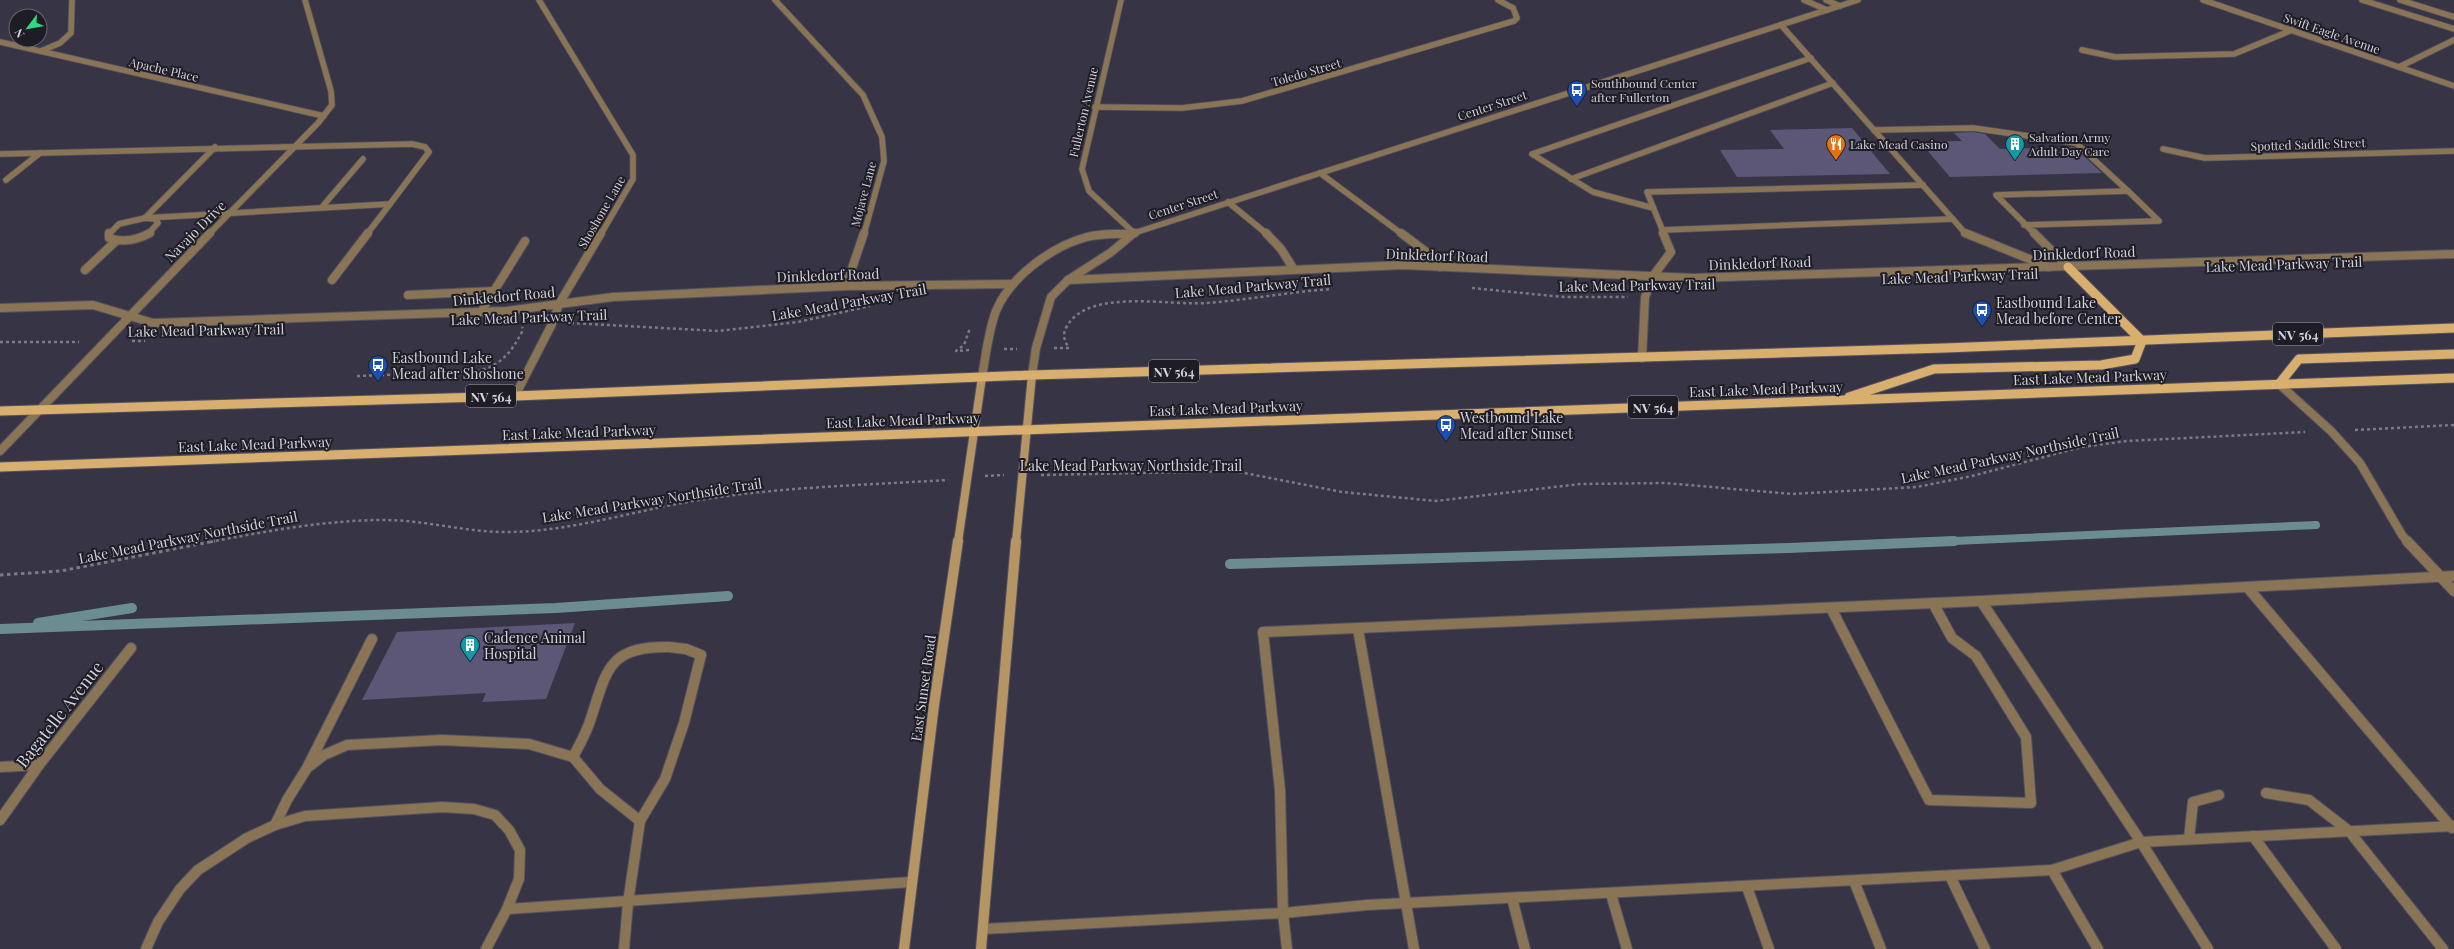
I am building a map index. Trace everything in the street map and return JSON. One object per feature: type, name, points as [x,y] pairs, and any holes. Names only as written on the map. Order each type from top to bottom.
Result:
[{"type":"main road","points":[[1837,400],[1934,369],[2101,365],[2135,359],[2142,341],[2068,267]]},
{"type":"main road","name":"NV 564","points":[[0,412],[515,396],[1032,375],[1642,358],[2142,341],[2454,328]]},
{"type":"main road","points":[[2279,384],[2299,359],[2454,354]]},
{"type":"main road","name":"Center Street","points":[[1027,429],[1032,375]]},
{"type":"main road","name":"Center Street","points":[[975,431],[982,377]]},
{"type":"main road","name":"East Lake Mead Parkway","points":[[0,467],[2454,378]]},
{"type":"main road","points":[[981,949],[1027,429]]},
{"type":"main road","name":"East Sunset Road","points":[[904,949],[911,882],[934,705],[975,431]]},
{"type":"street","points":[[41,51],[60,43],[71,33],[72,0]]},
{"type":"street","name":"Navajo Drive","points":[[0,451],[106,341],[128,316],[296,146],[324,116],[332,105],[331,91],[305,0]]},
{"type":"street","name":"Shoshone Lane","points":[[515,396],[552,324],[559,304],[633,179],[633,155],[540,0]]},
{"type":"street","name":"Mojave Lane","points":[[775,0],[863,95],[882,137],[884,162],[866,228],[846,286]]},
{"type":"street","name":"Fullerton Avenue","points":[[1121,0],[1095,107],[1082,169],[1089,191],[1134,233]]},
{"type":"street","name":"Toledo Street","points":[[1095,107],[1182,108],[1242,101],[1514,21],[1517,18],[1513,8],[1498,0]]},
{"type":"street","points":[[1804,0],[1827,10]]},
{"type":"street","points":[[1826,0],[1840,6]]},
{"type":"street","name":"Center Street","points":[[982,377],[997,307],[1013,284],[1036,264],[1088,237],[1134,233],[1858,0]]},
{"type":"street","name":"Swift Eagle Avenue","points":[[2203,0],[2454,86]]},
{"type":"street","points":[[2362,0],[2454,29]]},
{"type":"street","points":[[2400,0],[2454,17]]},
{"type":"street","points":[[1781,25],[1967,235],[2051,268]]},
{"type":"street","points":[[2082,50],[2115,57],[2234,54],[2292,30]]},
{"type":"street","points":[[2399,67],[2454,40]]},
{"type":"street","name":"Apache Place","points":[[0,42],[324,116]]},
{"type":"street","points":[[1653,208],[1594,192],[1532,154],[1811,58]]},
{"type":"street","points":[[1571,178],[1833,83]]},
{"type":"street","points":[[1874,130],[1973,128],[2076,143],[2159,221],[2024,225]]},
{"type":"street","points":[[0,154],[215,147],[412,144],[425,147],[430,152],[332,280]]},
{"type":"street","points":[[145,218],[215,147]]},
{"type":"street","name":"Spotted Saddle Street","points":[[2163,149],[2206,158],[2454,151]]},
{"type":"street","points":[[6,180],[40,153]]},
{"type":"street","points":[[322,207],[363,159]]},
{"type":"street","points":[[1320,172],[1433,258],[1440,267]]},
{"type":"street","points":[[1642,358],[1646,297],[1653,276],[1671,252],[1648,192],[1923,185]]},
{"type":"street","points":[[2068,267],[2024,225],[1996,195],[2128,191]]},
{"type":"street","points":[[1228,202],[1254,222],[1285,252],[1293,268]]},
{"type":"street","points":[[145,218],[157,221],[158,223],[154,230],[136,238],[116,241],[108,238],[112,228],[130,220],[145,218],[390,204]]},
{"type":"street","points":[[1662,230],[1953,219]]},
{"type":"street","name":"Center Street","points":[[1032,375],[1036,348],[1051,297],[1068,280],[1110,253],[1134,233]]},
{"type":"street","points":[[85,270],[116,241]]},
{"type":"street","points":[[481,312],[525,241]]},
{"type":"street","name":"Dinkledorf Road","points":[[1068,280],[1293,268],[1403,265],[1693,278],[2051,268],[2454,254]]},
{"type":"street","name":"Dinkledorf Road","points":[[0,308],[93,305],[153,323],[481,312],[613,297],[846,286],[1013,284]]},
{"type":"street","points":[[408,295],[495,290]]},
{"type":"street","points":[[2279,384],[2331,431],[2360,463],[2402,535],[2454,591]]},
{"type":"street","points":[[1287,949],[1283,913],[1280,790],[1263,632],[1981,601],[2454,576]]},
{"type":"street","points":[[2248,588],[2453,827]]},
{"type":"street","points":[[1981,601],[2141,842],[2208,949]]},
{"type":"street","points":[[1831,608],[1930,800],[2031,803],[2026,737],[1976,656],[1952,638],[1932,603]]},
{"type":"street","points":[[1358,629],[1414,949]]},
{"type":"street","points":[[275,825],[287,800],[307,768],[372,639]]},
{"type":"street","points":[[573,757],[590,720],[603,677],[614,661],[624,652],[642,648],[674,646],[693,650],[701,655],[684,723],[665,779],[640,821],[628,903],[624,949]]},
{"type":"street","name":"Bagatelle Avenue","points":[[0,820],[38,765],[131,648]]},
{"type":"street","points":[[307,768],[324,755],[347,745],[442,740],[529,744],[573,757],[600,789],[640,821]]},
{"type":"street","points":[[0,767],[38,765]]},
{"type":"street","points":[[2266,793],[2309,800],[2349,831],[2442,949]]},
{"type":"street","points":[[2189,839],[2194,802],[2219,795]]},
{"type":"street","points":[[146,949],[158,922],[180,889],[198,870],[247,838],[275,825],[306,816],[442,807],[474,809],[495,815],[510,830],[520,850],[519,879],[507,910],[486,949]]},
{"type":"street","points":[[983,929],[1283,913],[1405,903],[1611,894],[2052,870],[2141,842],[2453,827]]},
{"type":"street","points":[[2253,836],[2336,949]]},
{"type":"street","points":[[2052,870],[2098,949]]},
{"type":"street","points":[[1950,876],[1985,949]]},
{"type":"street","points":[[1854,881],[1881,949]]},
{"type":"street","points":[[507,910],[628,903],[911,882]]},
{"type":"street","points":[[1747,887],[1769,949]]},
{"type":"street","points":[[1611,894],[1627,949]]},
{"type":"street","points":[[1512,898],[1525,949]]},
{"type":"path","name":"Lake Mead Parkway Trail","points":[[972,321],[964,345],[956,351],[1069,348],[1064,343],[1063,338],[1072,319],[1084,309],[1104,304],[1205,303],[1335,288]]},
{"type":"path","name":"Lake Mead Parkway Trail","points":[[1465,288],[1563,297],[1646,297]]},
{"type":"path","name":"Lake Mead Parkway Trail","points":[[357,376],[478,371],[491,368],[510,356],[523,330],[521,325],[616,324],[663,329],[718,331],[783,325],[873,305]]},
{"type":"path","name":"Lake Mead Parkway Trail","points":[[0,342],[149,341]]},
{"type":"path","name":"Lake Mead Parkway Northside Trail","points":[[0,575],[61,572],[286,527],[385,520],[460,529],[511,532],[552,528],[698,500],[755,492],[968,477],[1022,474],[1234,472],[1342,492],[1436,501],[1588,484],[1665,483],[1792,494],[1850,492],[1917,487],[1972,476],[2082,447],[2127,441],[2454,425]]},
{"type":"building","name":"Lake Mead Casino","points":[[1852,128],[1890,174],[1737,177],[1720,150],[1784,149],[1770,130]]},
{"type":"building","name":"Salvation Army Adult Day Care","points":[[1973,132],[1985,134],[2000,149],[2074,147],[2102,173],[1950,177],[1920,142],[1962,141],[1954,133]]},
{"type":"building","name":"Cadence Animal Hospital","points":[[575,623],[546,699],[482,702],[486,693],[362,700],[397,632]]},
{"type":"waterway","points":[[1945,541],[2316,525]]},
{"type":"waterway","points":[[1230,564],[1789,548],[1945,541]]},
{"type":"waterway","points":[[1931,542],[1945,541]]},
{"type":"waterway","points":[[1945,541],[1954,541]]},
{"type":"waterway","points":[[0,629],[556,608],[728,596]]},
{"type":"waterway","points":[[38,623],[132,608]]},
{"type":"place","name":"Southbound Center after Fullerton","points":[[1577,107]]},
{"type":"place","name":"Lake Mead Casino","points":[[1836,161]]},
{"type":"place","name":"Salvation Army Adult Day Care","points":[[2015,161]]},
{"type":"place","name":"Eastbound Lake Mead before Center","points":[[1982,327]]},
{"type":"place","name":"Eastbound Lake Mead after Shoshone","points":[[378,382]]},
{"type":"place","name":"Westbound Lake Mead after Sunset","points":[[1446,442]]},
{"type":"place","name":"Cadence Animal Hospital","points":[[470,662]]}]
